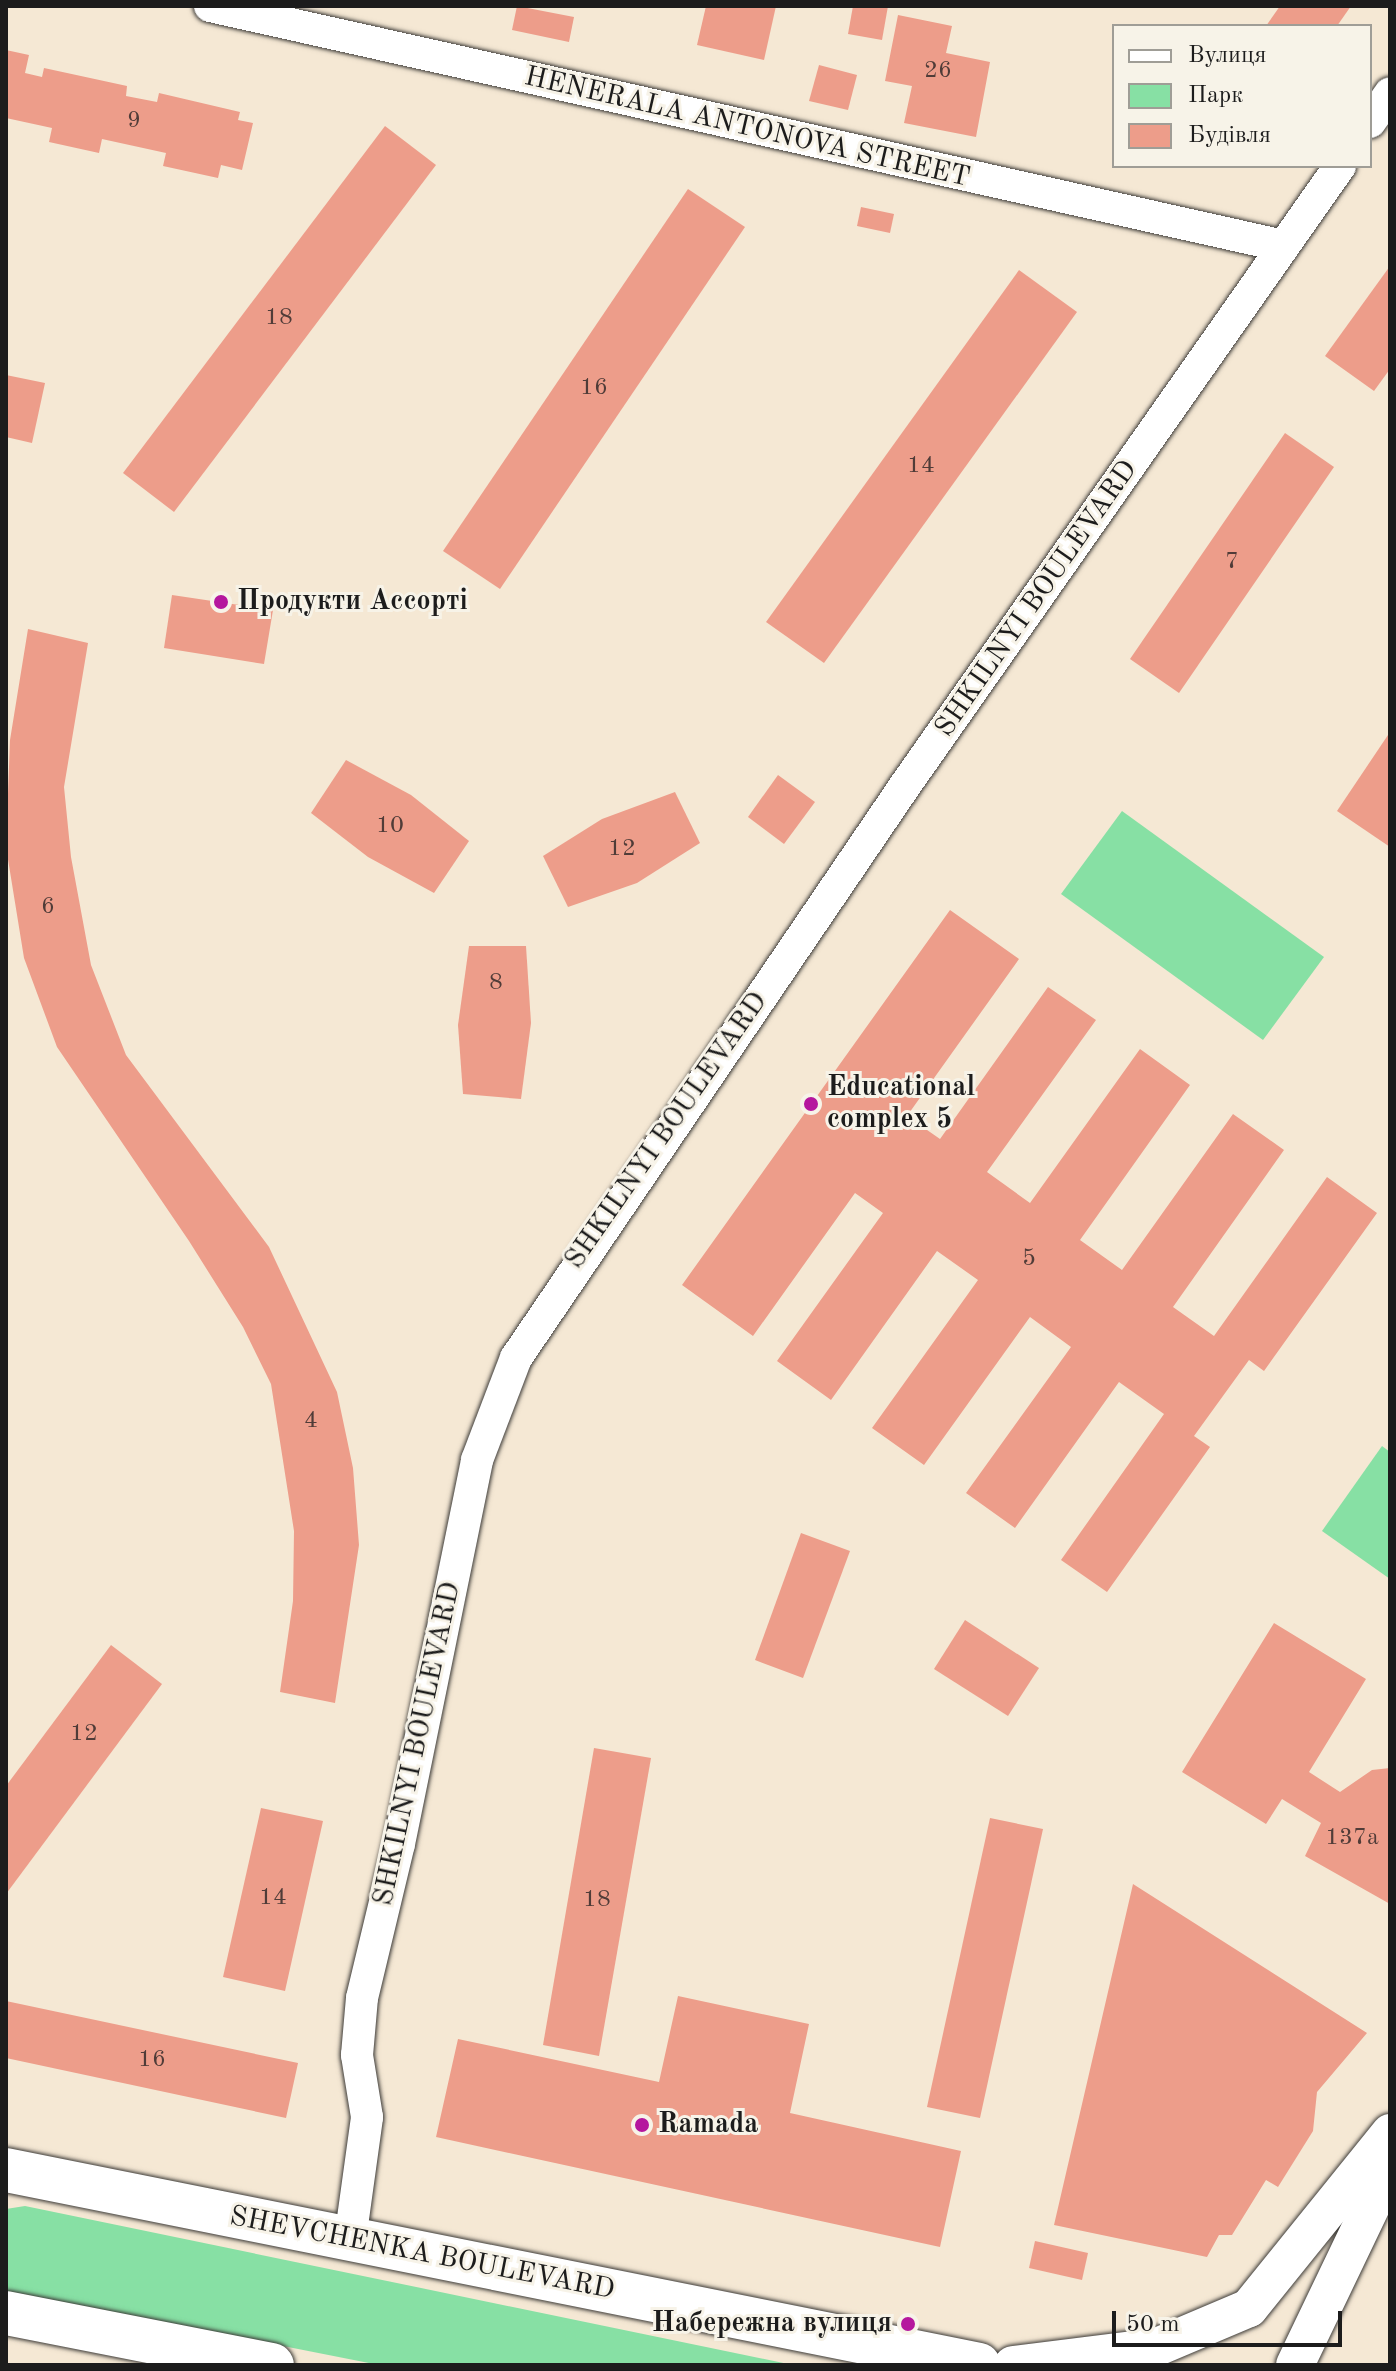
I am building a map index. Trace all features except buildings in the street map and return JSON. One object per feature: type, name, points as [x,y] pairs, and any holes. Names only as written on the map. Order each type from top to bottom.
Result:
[{"type":"main road","name":"SHEVCHENKA BOULEVARD","points":[[15,2177],[979,2365]]},
{"type":"main road","points":[[6,2313],[272,2365]]},
{"type":"street","name":"HENERALA ANTONOVA STREET","points":[[210,6],[1284,246]]},
{"type":"street","points":[[1372,119],[1390,93]]},
{"type":"street","name":"SHKILNYI BOULEVARD","points":[[350,2240],[367,2117],[357,2055],[362,1998],[399,1844],[477,1460],[516,1358],[895,800],[1339,168]]},
{"type":"street","points":[[1013,2365],[1157,2347],[1249,2308],[1390,2133]]},
{"type":"street","points":[[1304,2355],[1390,2167]]},
{"type":"green space","points":[[1122,811],[1324,957],[1263,1040],[1061,894]]},
{"type":"green space","points":[[1382,1446],[1390,1452],[1390,1579],[1322,1531]]},
{"type":"green space","points":[[25,2206],[793,2365],[379,2365],[6,2291],[6,2209]]},
{"type":"place","name":"Продукти Ассорті","points":[[221,602]]},
{"type":"place","name":"Educational complex 5","points":[[811,1104]]},
{"type":"place","name":"Ramada","points":[[642,2125]]},
{"type":"place","name":"Набережна вулиця","points":[[908,2324]]}]
